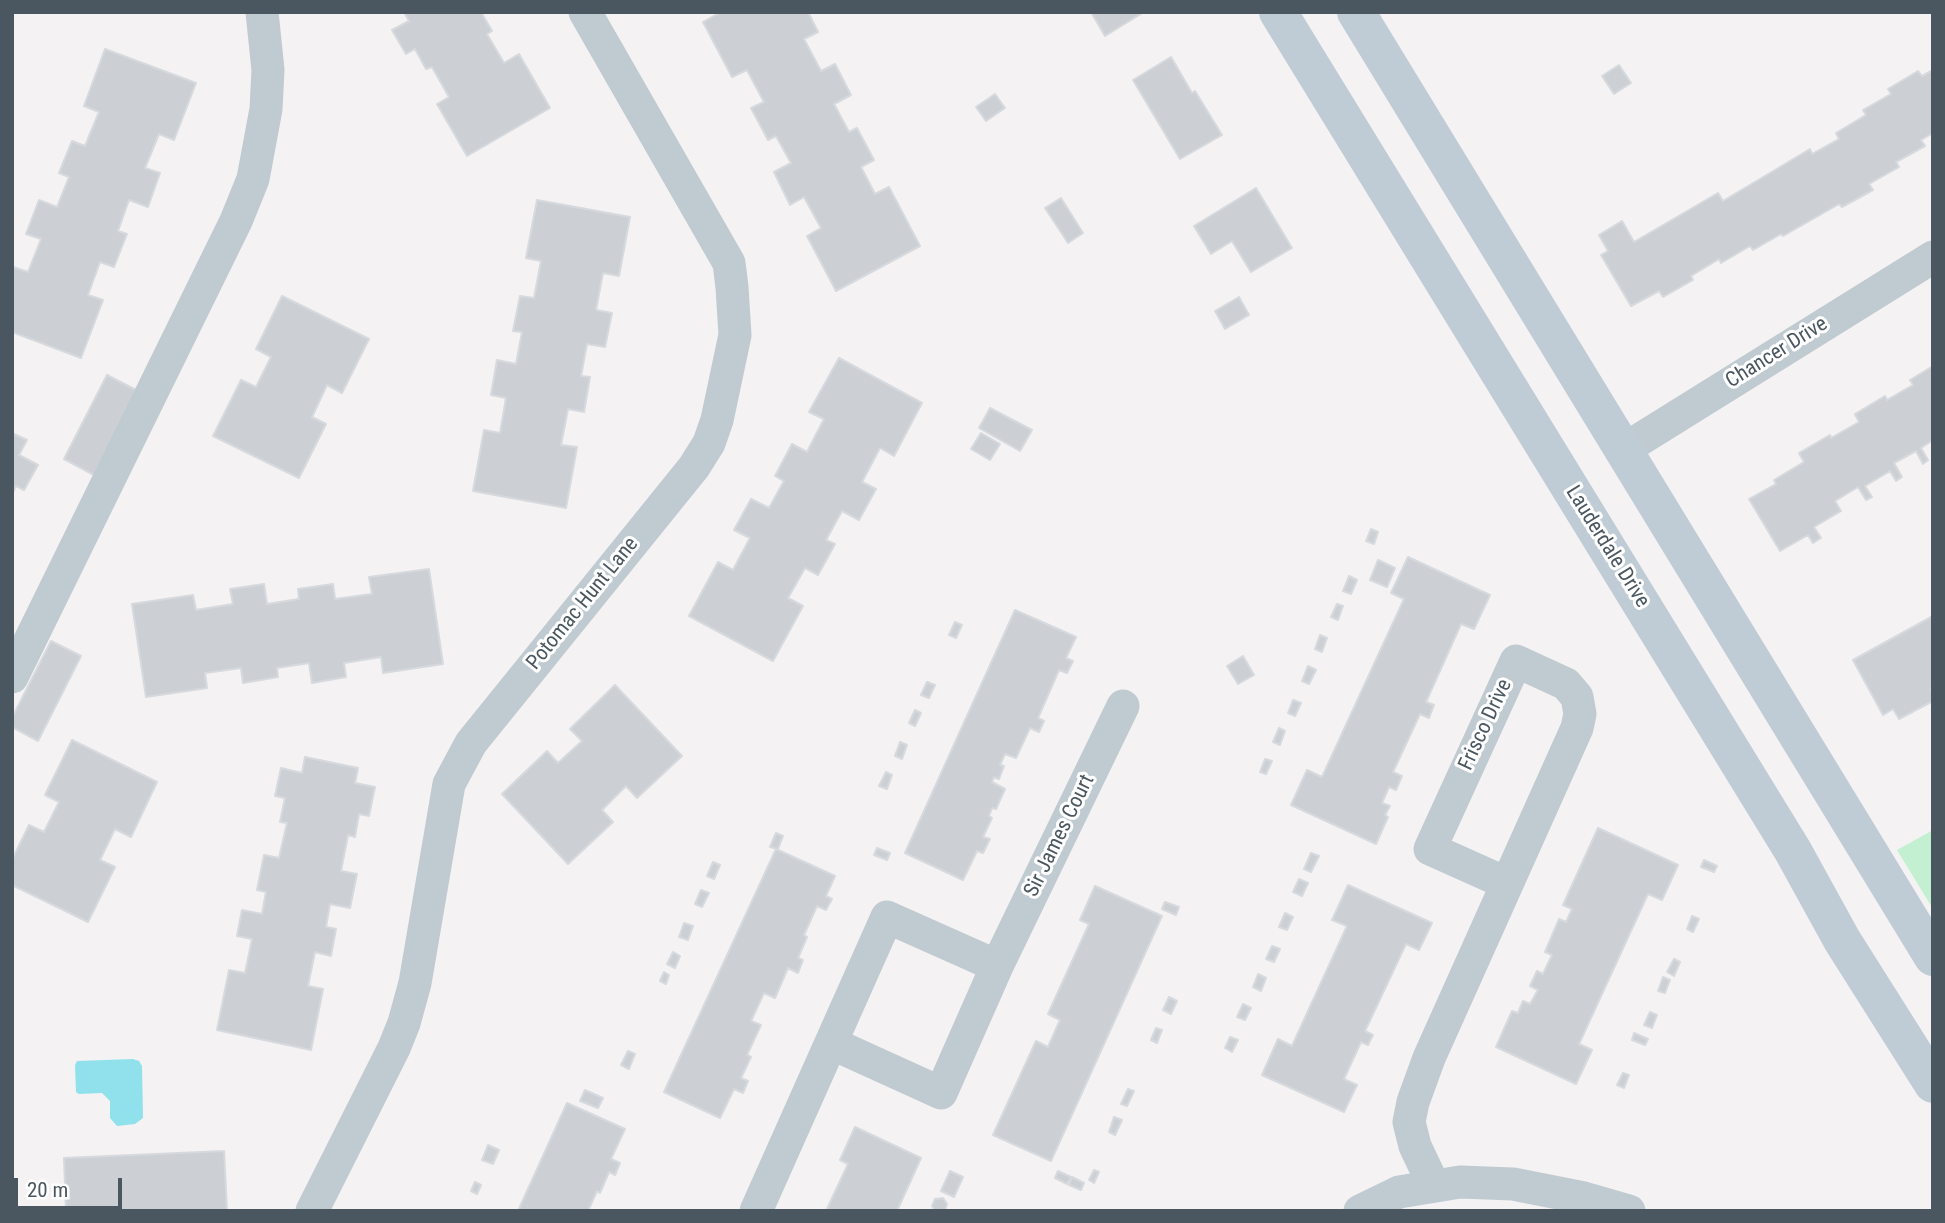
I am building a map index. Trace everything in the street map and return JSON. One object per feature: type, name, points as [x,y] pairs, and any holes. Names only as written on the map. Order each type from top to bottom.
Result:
[{"type":"main road","name":"Lauderdale Drive","points":[[1278,12],[1793,851],[1842,940],[1933,1084]]},
{"type":"main road","points":[[1356,12],[1933,957]]},
{"type":"street","points":[[12,677],[236,221],[253,179],[266,109],[268,70],[262,12]]},
{"type":"street","name":"Potomac Hunt Lane","points":[[312,1211],[404,1023],[415,983],[449,785],[465,753],[694,467],[709,443],[718,421],[735,335],[729,263],[585,12]]},
{"type":"street","name":"Chancer Drive","points":[[1623,450],[1933,257]]},
{"type":"street","name":"Frisco Drive","points":[[1434,1186],[1415,1146],[1409,1122],[1413,1102],[1429,1058],[1577,728],[1580,714],[1577,696],[1566,684],[1516,660],[1430,849],[1506,883]]},
{"type":"street","name":"Sir James Court","points":[[831,1043],[941,1093],[997,965],[1123,706]]},
{"type":"street","points":[[757,1211],[887,917],[997,965]]},
{"type":"street","points":[[1360,1211],[1399,1192],[1460,1182],[1513,1184],[1584,1198],[1629,1211]]},
{"type":"green space","points":[[1933,830],[1933,909],[1897,850]]},
{"type":"water","points":[[77,1061],[139,1061],[142,1066],[143,1118],[135,1124],[117,1126],[110,1118],[110,1101],[102,1093],[76,1092],[75,1065]]},
{"type":"building","points":[[404,12],[481,12],[492,31],[487,34],[504,63],[519,54],[550,108],[467,156],[437,104],[449,97],[432,67],[426,69],[415,49],[406,54],[392,30],[409,21]]},
{"type":"building","points":[[721,12],[808,12],[818,32],[804,39],[821,71],[835,64],[851,95],[834,104],[849,132],[857,128],[874,160],[861,167],[875,194],[889,187],[920,246],[836,291],[807,236],[821,228],[804,197],[790,205],[774,172],[791,163],[776,136],[768,140],[751,108],[764,102],[747,70],[732,77],[703,22]]},
{"type":"building","points":[[1091,12],[1144,12],[1105,36]]},
{"type":"building","points":[[105,49],[196,83],[174,140],[159,134],[145,168],[160,173],[148,207],[129,200],[118,231],[127,234],[114,267],[100,262],[88,295],[103,300],[81,358],[12,332],[12,269],[13,267],[28,272],[41,239],[26,234],[39,200],[57,207],[69,177],[59,173],[72,141],[85,146],[99,112],[84,106]]},
{"type":"building","points":[[1171,57],[1192,93],[1195,91],[1222,135],[1180,159],[1133,80]]},
{"type":"building","points":[[1619,65],[1631,83],[1614,94],[1602,76]]},
{"type":"building","points":[[1933,70],[1933,133],[1921,140],[1925,146],[1896,162],[1899,167],[1869,184],[1873,190],[1842,207],[1839,204],[1753,250],[1750,246],[1721,263],[1719,259],[1691,276],[1693,280],[1663,297],[1659,291],[1631,306],[1601,255],[1608,251],[1599,235],[1622,221],[1634,242],[1718,193],[1723,201],[1810,149],[1812,154],[1839,139],[1836,133],[1866,115],[1863,110],[1891,94],[1888,89],[1918,71],[1922,76]]},
{"type":"building","points":[[995,94],[1005,108],[986,121],[976,107]]},
{"type":"building","points":[[1256,188],[1292,248],[1251,272],[1232,241],[1211,254],[1194,226]]},
{"type":"building","points":[[1061,198],[1083,233],[1068,243],[1045,208]]},
{"type":"building","points":[[537,200],[630,217],[619,276],[603,273],[596,310],[612,313],[605,347],[587,344],[581,376],[590,377],[584,412],[568,409],[561,445],[577,447],[566,508],[473,491],[484,430],[500,433],[506,398],[491,395],[497,360],[516,364],[522,332],[513,331],[520,296],[534,298],[541,261],[526,258]]},
{"type":"building","points":[[282,296],[369,339],[342,393],[327,385],[312,417],[326,424],[299,478],[213,436],[241,380],[256,387],[271,357],[256,349]]},
{"type":"building","points":[[1239,297],[1249,315],[1225,329],[1215,311]]},
{"type":"building","points":[[839,358],[922,403],[894,456],[880,448],[862,482],[876,489],[859,520],[842,511],[826,540],[835,544],[818,575],[805,568],[788,598],[803,606],[773,661],[689,616],[718,562],[733,570],[750,538],[734,530],[751,499],[769,508],[784,481],[775,476],[792,444],[807,452],[824,419],[809,412]]},
{"type":"building","points":[[1933,366],[1933,440],[1921,448],[1928,460],[1923,464],[1916,451],[1894,463],[1902,477],[1896,481],[1890,471],[1865,486],[1872,497],[1866,500],[1858,487],[1835,501],[1841,511],[1814,527],[1821,538],[1813,543],[1808,535],[1780,551],[1749,499],[1776,484],[1774,480],[1804,462],[1799,453],[1859,422],[1855,414],[1885,396],[1887,400],[1913,385],[1910,380]]},
{"type":"building","points":[[107,375],[136,390],[94,475],[64,459]]},
{"type":"building","points":[[990,408],[1032,430],[1020,451],[979,428]]},
{"type":"building","points":[[12,433],[27,440],[19,455],[38,465],[24,490],[16,486],[12,494]]},
{"type":"building","points":[[981,433],[1000,444],[990,460],[971,449]]},
{"type":"building","points":[[1371,529],[1378,532],[1374,544],[1366,541]]},
{"type":"building","points":[[1408,557],[1490,595],[1474,629],[1461,624],[1426,702],[1434,705],[1429,718],[1420,714],[1393,772],[1402,776],[1396,790],[1389,787],[1382,803],[1390,806],[1376,844],[1291,805],[1307,770],[1322,777],[1404,599],[1391,593]]},
{"type":"building","points":[[1378,560],[1395,568],[1387,587],[1370,580]]},
{"type":"building","points":[[429,569],[443,664],[383,673],[381,657],[344,663],[346,677],[312,683],[309,663],[277,668],[278,677],[243,683],[241,668],[205,673],[207,688],[146,697],[132,604],[193,595],[196,610],[233,604],[230,589],[264,584],[267,604],[299,599],[298,589],[333,584],[335,599],[372,594],[369,577]]},
{"type":"building","points":[[1349,576],[1357,580],[1351,594],[1343,591]]},
{"type":"building","points":[[1337,604],[1343,606],[1338,620],[1331,617]]},
{"type":"building","points":[[1015,610],[1076,637],[1066,658],[1073,661],[1067,673],[1059,670],[1038,718],[1044,721],[1039,732],[1030,728],[1016,758],[1005,754],[1000,765],[1004,766],[999,779],[994,777],[992,782],[1005,789],[996,809],[992,808],[989,816],[992,818],[983,837],[990,839],[983,853],[977,851],[963,880],[905,853]]},
{"type":"building","points":[[1933,616],[1933,701],[1899,719],[1893,709],[1883,715],[1853,660]]},
{"type":"building","points":[[955,622],[962,625],[956,638],[949,635]]},
{"type":"building","points":[[1320,635],[1327,638],[1322,652],[1315,649]]},
{"type":"building","points":[[51,641],[81,656],[38,741],[12,727],[12,718]]},
{"type":"building","points":[[1243,656],[1254,675],[1238,684],[1227,666]]},
{"type":"building","points":[[1308,666],[1316,670],[1309,684],[1302,681]]},
{"type":"building","points":[[927,682],[935,685],[929,698],[921,695]]},
{"type":"building","points":[[615,685],[682,756],[637,798],[626,786],[602,810],[613,822],[568,864],[502,794],[547,751],[558,763],[582,741],[570,729]]},
{"type":"building","points":[[1293,700],[1301,703],[1295,716],[1288,713]]},
{"type":"building","points":[[915,710],[921,713],[915,726],[909,723]]},
{"type":"building","points":[[1279,728],[1285,731],[1280,745],[1273,742]]},
{"type":"building","points":[[72,740],[157,782],[131,837],[115,829],[100,860],[115,867],[88,922],[12,885],[12,860],[29,825],[44,832],[59,802],[45,795]]},
{"type":"building","points":[[900,742],[907,745],[902,759],[895,756]]},
{"type":"building","points":[[305,757],[358,768],[355,783],[375,787],[369,816],[359,814],[355,837],[348,835],[341,871],[357,874],[350,908],[330,904],[326,927],[336,929],[331,956],[315,952],[308,986],[323,989],[311,1050],[217,1030],[229,970],[245,973],[252,939],[237,936],[242,910],[262,914],[266,892],[257,890],[264,855],[279,858],[287,823],[280,822],[285,798],[275,796],[281,768],[302,773]]},
{"type":"building","points":[[1265,759],[1272,761],[1266,774],[1260,772]]},
{"type":"building","points":[[886,772],[892,775],[887,789],[879,786]]},
{"type":"building","points":[[1598,828],[1678,865],[1662,900],[1648,894],[1579,1044],[1592,1050],[1576,1084],[1496,1047],[1512,1011],[1518,1013],[1523,1001],[1530,1004],[1538,990],[1530,986],[1537,971],[1543,974],[1552,955],[1545,952],[1559,919],[1566,922],[1572,909],[1563,905]]},
{"type":"building","points":[[776,833],[783,836],[778,849],[770,847]]},
{"type":"building","points":[[877,848],[890,853],[887,860],[874,855]]},
{"type":"building","points":[[776,849],[835,876],[826,896],[832,899],[826,910],[817,906],[804,935],[807,937],[798,958],[803,960],[798,973],[788,968],[775,998],[764,993],[751,1021],[761,1025],[747,1055],[751,1057],[741,1078],[748,1081],[743,1093],[734,1089],[720,1118],[664,1092]]},
{"type":"building","points":[[1311,853],[1319,856],[1311,872],[1304,869]]},
{"type":"building","points":[[1704,860],[1717,866],[1714,872],[1701,867]]},
{"type":"building","points":[[713,862],[720,865],[714,879],[707,876]]},
{"type":"building","points":[[1299,879],[1308,883],[1302,896],[1293,892]]},
{"type":"building","points":[[1348,885],[1432,923],[1419,950],[1406,944],[1365,1031],[1373,1035],[1368,1045],[1361,1042],[1344,1079],[1357,1085],[1344,1112],[1262,1075],[1278,1039],[1292,1046],[1347,926],[1332,920]]},
{"type":"building","points":[[1095,886],[1162,916],[1051,1161],[993,1135],[1036,1041],[1048,1047],[1060,1020],[1048,1014],[1089,924],[1080,920]]},
{"type":"building","points":[[701,890],[709,893],[702,907],[695,904]]},
{"type":"building","points":[[1165,902],[1179,907],[1176,915],[1162,909]]},
{"type":"building","points":[[1285,913],[1293,917],[1287,930],[1279,927]]},
{"type":"building","points":[[1692,916],[1699,919],[1693,932],[1687,929]]},
{"type":"building","points":[[684,923],[693,926],[688,940],[679,937]]},
{"type":"building","points":[[1272,946],[1280,949],[1274,962],[1266,959]]},
{"type":"building","points":[[673,952],[680,956],[675,968],[667,964]]},
{"type":"building","points":[[1674,959],[1680,962],[1674,976],[1667,972]]},
{"type":"building","points":[[664,972],[669,975],[666,984],[660,981]]},
{"type":"building","points":[[1258,974],[1266,978],[1261,991],[1253,987]]},
{"type":"building","points":[[1663,977],[1670,980],[1665,993],[1658,991]]},
{"type":"building","points":[[1169,997],[1177,1001],[1171,1014],[1163,1010]]},
{"type":"building","points":[[1243,1004],[1251,1008],[1245,1020],[1237,1017]]},
{"type":"building","points":[[1650,1012],[1657,1015],[1652,1028],[1644,1025]]},
{"type":"building","points":[[1156,1028],[1162,1030],[1157,1043],[1151,1040]]},
{"type":"building","points":[[1634,1033],[1648,1039],[1645,1045],[1632,1040]]},
{"type":"building","points":[[1230,1037],[1238,1040],[1232,1052],[1225,1048]]},
{"type":"building","points":[[628,1051],[635,1054],[629,1069],[621,1065]]},
{"type":"building","points":[[1623,1073],[1629,1075],[1624,1088],[1617,1085]]},
{"type":"building","points":[[1128,1089],[1134,1091],[1127,1106],[1121,1104]]},
{"type":"building","points":[[585,1090],[603,1098],[598,1108],[580,1101]]},
{"type":"building","points":[[567,1103],[625,1129],[611,1159],[620,1163],[615,1175],[609,1172],[588,1211],[518,1211]]},
{"type":"building","points":[[1114,1117],[1122,1120],[1115,1135],[1109,1132]]},
{"type":"building","points":[[855,1127],[921,1158],[897,1211],[826,1211],[848,1164],[840,1160]]},
{"type":"building","points":[[488,1145],[499,1150],[493,1164],[482,1160]]},
{"type":"building","points":[[224,1151],[227,1211],[66,1211],[64,1158]]},
{"type":"building","points":[[1094,1170],[1099,1172],[1094,1183],[1089,1180]]},
{"type":"building","points":[[950,1171],[963,1177],[954,1197],[941,1191]]},
{"type":"building","points":[[1058,1171],[1071,1177],[1067,1184],[1055,1178]]},
{"type":"building","points":[[1072,1177],[1084,1183],[1081,1190],[1069,1185]]},
{"type":"building","points":[[475,1182],[481,1185],[477,1194],[471,1191]]},
{"type":"building","points":[[943,1198],[947,1204],[945,1211],[935,1211],[932,1206],[935,1199]]}]
